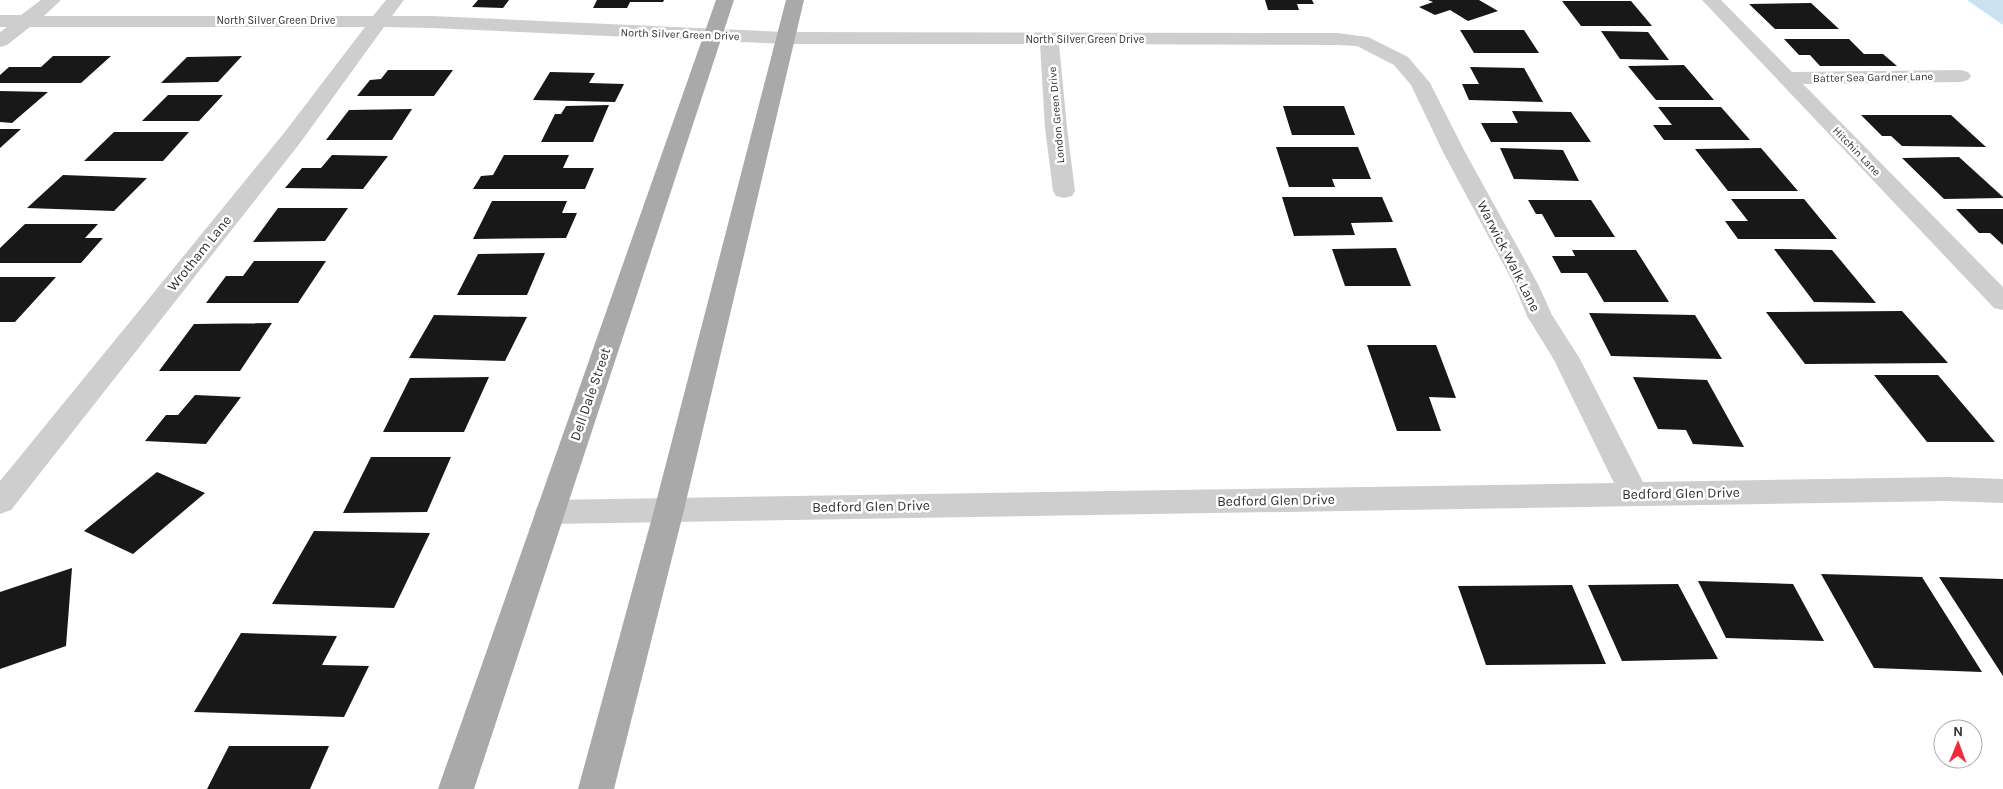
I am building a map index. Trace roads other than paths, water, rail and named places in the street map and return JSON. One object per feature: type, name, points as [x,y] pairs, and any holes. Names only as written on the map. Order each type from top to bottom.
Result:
[{"type":"main road","name":"Dell Dale Street","points":[[456,789],[725,0]]},
{"type":"main road","points":[[596,789],[669,510],[795,0]]},
{"type":"street","points":[[0,41],[52,0]]},
{"type":"street","name":"Wrotham Lane","points":[[0,502],[292,138],[395,0]]},
{"type":"street","name":"Hitchin Lane","points":[[1711,0],[2003,302]]},
{"type":"street","name":"North Silver Green Drive","points":[[0,21],[379,20],[785,38],[1337,39],[1361,41]]},
{"type":"street","name":"London Green Drive","points":[[1049,39],[1056,128],[1064,191]]},
{"type":"street","name":"Warwick Walk Lane","points":[[1361,41],[1401,61],[1420,83],[1454,152],[1526,284],[1540,316],[1567,359],[1634,494]]},
{"type":"street","name":"Batter Sea Gardner Lane","points":[[1785,78],[1962,76]]},
{"type":"street","name":"Bedford Glen Drive","points":[[550,512],[1634,494],[2003,491]]},
{"type":"water","points":[[1967,0],[2003,0],[2003,25]]}]
